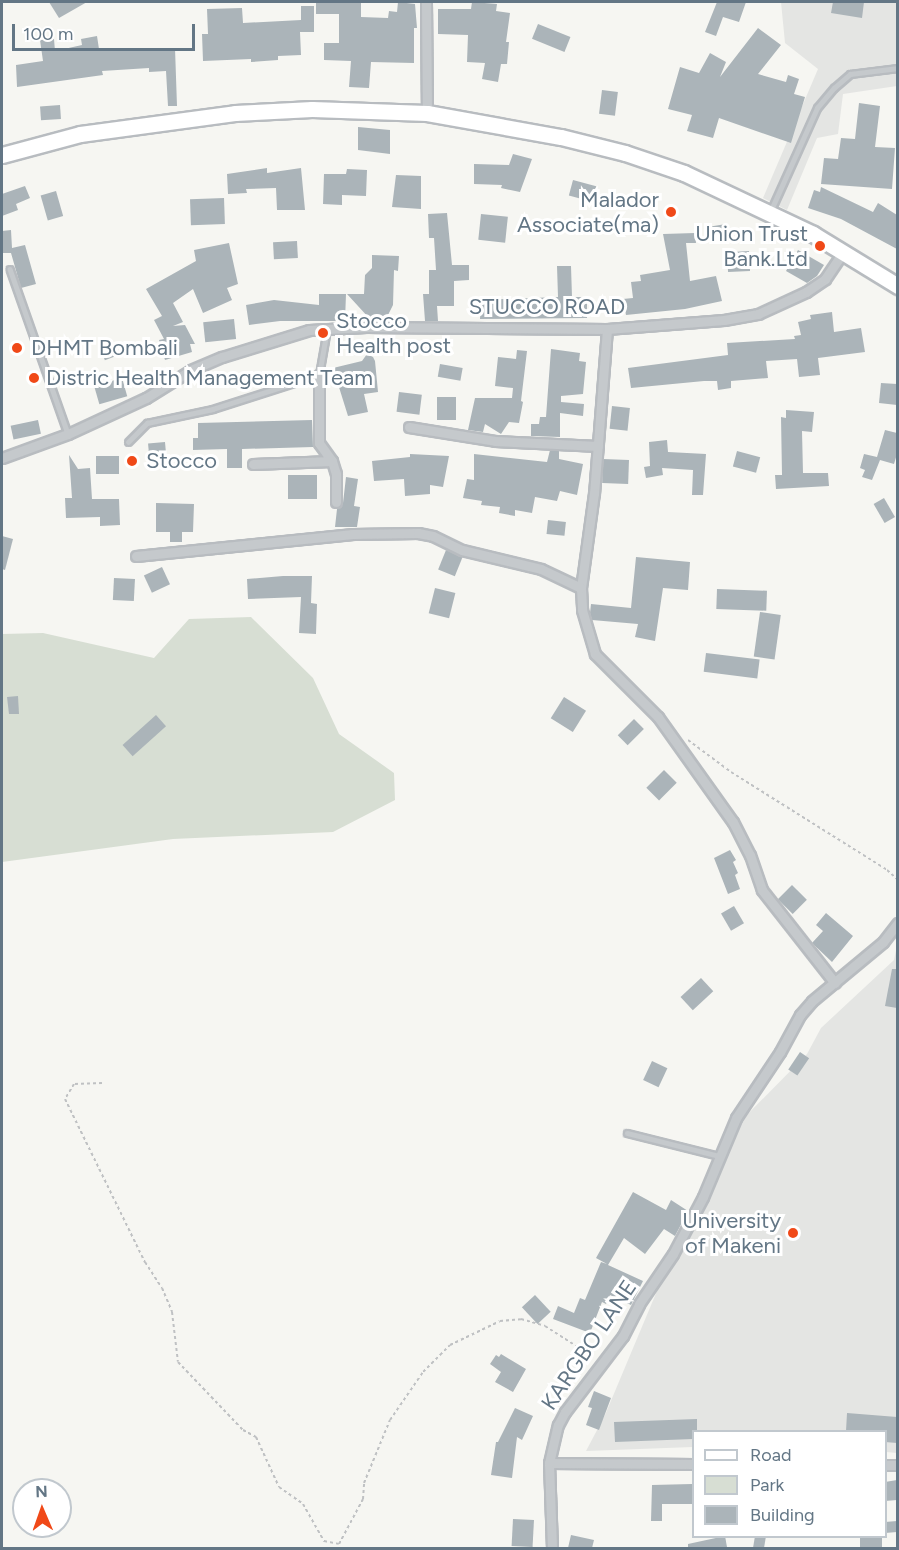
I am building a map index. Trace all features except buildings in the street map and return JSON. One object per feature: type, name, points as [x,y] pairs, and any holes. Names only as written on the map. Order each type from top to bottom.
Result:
[{"type":"main road","points":[[2,155],[80,134],[235,113],[312,110],[427,113],[508,126],[625,153],[684,173],[770,213],[843,252],[897,286]]},
{"type":"street","points":[[426,2],[427,113]]},
{"type":"street","name":"STUCCO ROAD","points":[[2,458],[68,434],[146,398],[192,370],[222,357],[309,330],[327,328],[607,329],[724,320],[758,314],[796,297],[825,279],[843,252]]},
{"type":"street","points":[[607,329],[598,447],[581,588],[582,610],[595,654],[658,717],[734,822],[750,855],[762,890],[836,983],[883,942],[897,924]]},
{"type":"street","points":[[319,375],[319,443],[332,461],[336,474],[336,502]]},
{"type":"street","points":[[409,427],[495,441],[598,447]]},
{"type":"street","points":[[253,464],[332,461]]},
{"type":"street","points":[[136,556],[352,534],[417,533],[433,536],[462,550],[541,569],[581,588]]},
{"type":"street","name":"KARGBO LANE","points":[[552,1548],[549,1463],[558,1425],[578,1391],[623,1336],[639,1304],[673,1254],[703,1197],[736,1118],[780,1052],[800,1015],[812,1000],[836,983]]},
{"type":"street","points":[[549,1463],[692,1464]]},
{"type":"lane","points":[[770,213],[817,108],[834,88],[850,74],[897,68]]},
{"type":"lane","points":[[10,269],[68,434]]},
{"type":"lane","points":[[128,442],[147,423],[213,409],[319,375],[327,328]]},
{"type":"lane","points":[[627,1133],[719,1156]]},
{"type":"path","points":[[686,738],[731,772],[887,870],[897,880]]},
{"type":"path","points":[[102,1083],[74,1084],[65,1099],[145,1262],[162,1288],[172,1312],[178,1362],[243,1430],[256,1437],[279,1487],[303,1504],[324,1541],[339,1544],[363,1499],[364,1483],[390,1420],[423,1372],[450,1345],[500,1321],[521,1320],[545,1326],[601,1363]]},
{"type":"shaded area","points":[[781,2],[897,2],[897,86],[843,94],[838,134],[817,138],[787,210],[763,198],[818,69],[785,43]]},
{"type":"shaded area","name":"University of Makeni","points":[[897,946],[897,1453],[887,1452],[887,1430],[692,1430],[692,1447],[586,1451],[605,1415],[662,1279],[714,1187],[738,1124],[807,1054],[821,1028],[894,960]]},
{"type":"green space","points":[[251,617],[313,678],[339,734],[394,773],[395,800],[333,832],[173,839],[2,862],[2,634],[43,633],[154,658],[189,619]]},
{"type":"place","name":"Malador Associate(ma)","points":[[671,212]]},
{"type":"place","name":"Union Trust Bank.Ltd","points":[[820,246]]},
{"type":"place","name":"Stocco Health post","points":[[323,333]]},
{"type":"place","name":"DHMT Bombali","points":[[17,348]]},
{"type":"place","name":"Distric Health Management Team","points":[[34,378]]},
{"type":"place","name":"Stocco","points":[[132,461]]},
{"type":"place","name":"University of Makeni","points":[[793,1233]]}]
